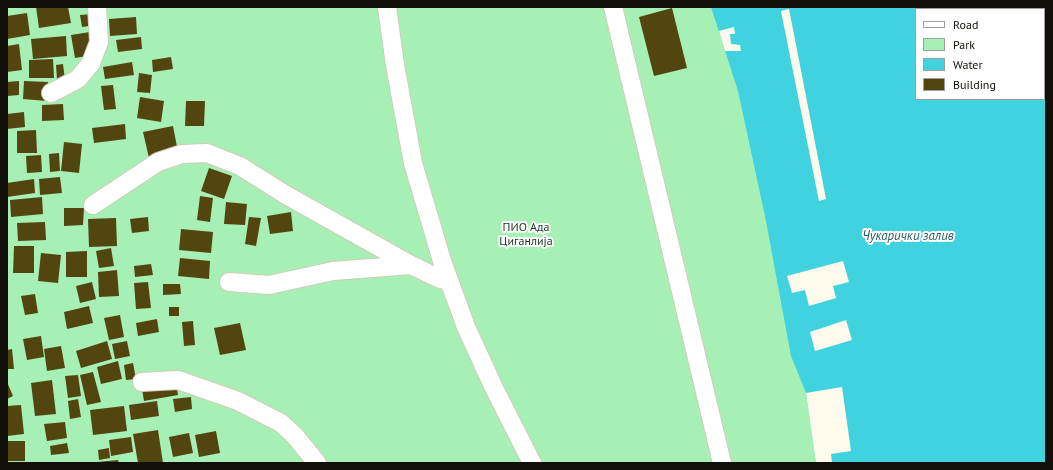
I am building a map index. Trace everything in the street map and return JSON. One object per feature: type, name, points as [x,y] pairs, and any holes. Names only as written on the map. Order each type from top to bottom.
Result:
[{"type":"street","points":[[51,93],[78,79],[91,64],[99,42],[97,7]]},
{"type":"street","points":[[387,7],[395,65],[413,163],[449,280],[466,327],[494,388],[532,463]]},
{"type":"street","points":[[613,7],[722,463]]},
{"type":"street","points":[[93,205],[158,162],[182,154],[207,153],[240,166],[286,195],[411,265],[440,280],[449,280]]},
{"type":"street","points":[[229,282],[270,285],[333,271],[411,265]]},
{"type":"street","points":[[142,382],[178,380],[238,402],[281,424],[295,436],[317,463]]},
{"type":"green space","name":"ПИО Ада Циганлија","points":[[7,7],[1046,7],[1046,463],[7,463]]},
{"type":"water","name":"Чукарички залив","points":[[711,7],[1046,7],[1046,463],[816,463],[806,393],[791,356],[766,221],[738,91]]},
{"type":"pier","points":[[789,9],[826,199],[819,201],[781,11]]},
{"type":"pier","points":[[734,27],[735,34],[730,34],[731,44],[740,45],[741,51],[725,51],[719,31]]},
{"type":"pier","points":[[843,261],[849,282],[833,286],[836,298],[809,306],[805,290],[792,293],[787,276]]},
{"type":"pier","points":[[846,320],[852,340],[815,351],[810,332]]},
{"type":"pier","points":[[842,387],[851,451],[831,454],[832,463],[816,463],[806,393]]},
{"type":"building","points":[[36,7],[68,7],[71,23],[39,28]]},
{"type":"building","points":[[672,8],[687,68],[654,76],[639,17]]},
{"type":"building","points":[[27,13],[30,35],[7,39],[7,16]]},
{"type":"building","points":[[95,14],[96,25],[82,27],[80,15]]},
{"type":"building","points":[[136,17],[137,34],[110,36],[109,19]]},
{"type":"building","points":[[90,32],[93,55],[75,58],[71,35]]},
{"type":"building","points":[[66,36],[67,56],[33,59],[31,39]]},
{"type":"building","points":[[141,37],[142,49],[118,52],[116,40]]},
{"type":"building","points":[[19,44],[22,70],[7,72],[7,46]]},
{"type":"building","points":[[171,57],[173,69],[153,72],[152,60]]},
{"type":"building","points":[[53,59],[54,78],[29,78],[29,60]]},
{"type":"building","points":[[132,62],[134,75],[105,79],[103,67]]},
{"type":"building","points":[[63,64],[65,80],[57,80],[56,65]]},
{"type":"building","points":[[139,73],[152,75],[150,93],[137,92]]},
{"type":"building","points":[[19,81],[19,95],[7,96],[7,82]]},
{"type":"building","points":[[24,81],[48,82],[47,101],[23,99]]},
{"type":"building","points":[[113,85],[116,109],[104,110],[101,86]]},
{"type":"building","points":[[140,97],[164,101],[161,122],[137,118]]},
{"type":"building","points":[[186,101],[205,101],[204,126],[185,126]]},
{"type":"building","points":[[63,104],[64,120],[42,121],[42,105]]},
{"type":"building","points":[[24,112],[25,127],[7,129],[7,114]]},
{"type":"building","points":[[125,124],[126,139],[94,143],[92,128]]},
{"type":"building","points":[[173,126],[178,152],[149,158],[143,132]]},
{"type":"building","points":[[36,130],[37,153],[17,153],[17,131]]},
{"type":"building","points":[[64,142],[82,144],[79,173],[61,171]]},
{"type":"building","points":[[59,153],[60,171],[50,172],[49,154]]},
{"type":"building","points":[[41,155],[42,172],[27,173],[26,156]]},
{"type":"building","points":[[209,168],[232,176],[224,199],[201,191]]},
{"type":"building","points":[[60,177],[62,193],[40,195],[39,179]]},
{"type":"building","points":[[34,179],[35,193],[7,197],[7,183]]},
{"type":"building","points":[[200,196],[213,198],[210,222],[197,220]]},
{"type":"building","points":[[42,197],[43,214],[11,217],[10,200]]},
{"type":"building","points":[[226,202],[247,204],[245,225],[224,224]]},
{"type":"building","points":[[64,208],[84,208],[83,225],[64,226]]},
{"type":"building","points":[[291,212],[293,231],[270,234],[267,216]]},
{"type":"building","points":[[148,217],[149,231],[132,233],[130,219]]},
{"type":"building","points":[[249,217],[261,218],[256,246],[245,244]]},
{"type":"building","points":[[116,218],[117,246],[89,247],[88,219]]},
{"type":"building","points":[[45,222],[46,240],[18,241],[17,223]]},
{"type":"building","points":[[181,229],[213,232],[211,253],[179,250]]},
{"type":"building","points":[[14,246],[34,246],[34,273],[13,273]]},
{"type":"building","points":[[111,248],[114,266],[99,268],[96,251]]},
{"type":"building","points":[[87,251],[87,277],[66,277],[66,252]]},
{"type":"building","points":[[41,253],[61,255],[58,283],[38,281]]},
{"type":"building","points":[[180,258],[210,261],[209,279],[178,276]]},
{"type":"building","points":[[151,264],[153,275],[135,277],[134,266]]},
{"type":"building","points":[[117,270],[119,296],[99,297],[98,272]]},
{"type":"building","points":[[92,282],[96,299],[80,303],[76,286]]},
{"type":"building","points":[[148,282],[151,308],[136,309],[134,283]]},
{"type":"building","points":[[163,284],[180,284],[181,294],[163,295]]},
{"type":"building","points":[[35,294],[38,313],[25,315],[21,296]]},
{"type":"building","points":[[89,306],[93,323],[67,329],[64,312]]},
{"type":"building","points":[[169,307],[179,307],[179,316],[169,316]]},
{"type":"building","points":[[120,315],[124,337],[109,340],[104,318]]},
{"type":"building","points":[[157,319],[159,332],[138,336],[136,323]]},
{"type":"building","points":[[193,321],[195,345],[184,346],[182,322]]},
{"type":"building","points":[[240,323],[246,350],[220,355],[214,328]]},
{"type":"building","points":[[41,336],[44,357],[27,360],[23,339]]},
{"type":"building","points":[[107,341],[112,359],[81,368],[76,351]]},
{"type":"building","points":[[127,341],[130,356],[115,359],[112,344]]},
{"type":"building","points":[[61,346],[65,368],[47,371],[44,349]]},
{"type":"building","points":[[12,349],[14,369],[7,369],[7,350]]},
{"type":"building","points":[[118,361],[122,379],[101,384],[97,367]]},
{"type":"building","points":[[133,363],[136,379],[126,380],[124,365]]},
{"type":"building","points":[[93,372],[101,402],[87,405],[80,375]]},
{"type":"building","points":[[78,375],[81,396],[68,398],[65,376]]},
{"type":"building","points":[[52,380],[56,414],[35,416],[31,383]]},
{"type":"building","points":[[7,382],[13,396],[7,399]]},
{"type":"building","points":[[176,383],[178,395],[144,401],[142,389]]},
{"type":"building","points":[[191,397],[192,409],[175,412],[173,399]]},
{"type":"building","points":[[78,399],[81,417],[70,419],[68,401]]},
{"type":"building","points":[[157,401],[159,416],[131,420],[129,405]]},
{"type":"building","points":[[21,405],[24,434],[7,436],[7,406]]},
{"type":"building","points":[[124,406],[127,431],[93,435],[90,410]]},
{"type":"building","points":[[65,422],[67,438],[47,441],[44,424]]},
{"type":"building","points":[[158,430],[163,463],[138,463],[133,434]]},
{"type":"building","points":[[216,431],[220,453],[199,457],[195,435]]},
{"type":"building","points":[[189,433],[193,453],[173,457],[169,437]]},
{"type":"building","points":[[131,437],[133,452],[111,456],[109,440]]},
{"type":"building","points":[[7,441],[25,441],[25,461],[7,461]]},
{"type":"building","points":[[67,443],[69,453],[51,455],[50,446]]},
{"type":"building","points":[[109,448],[110,458],[99,460],[98,450]]},
{"type":"building","points":[[118,460],[119,463],[97,463],[97,462]]}]
